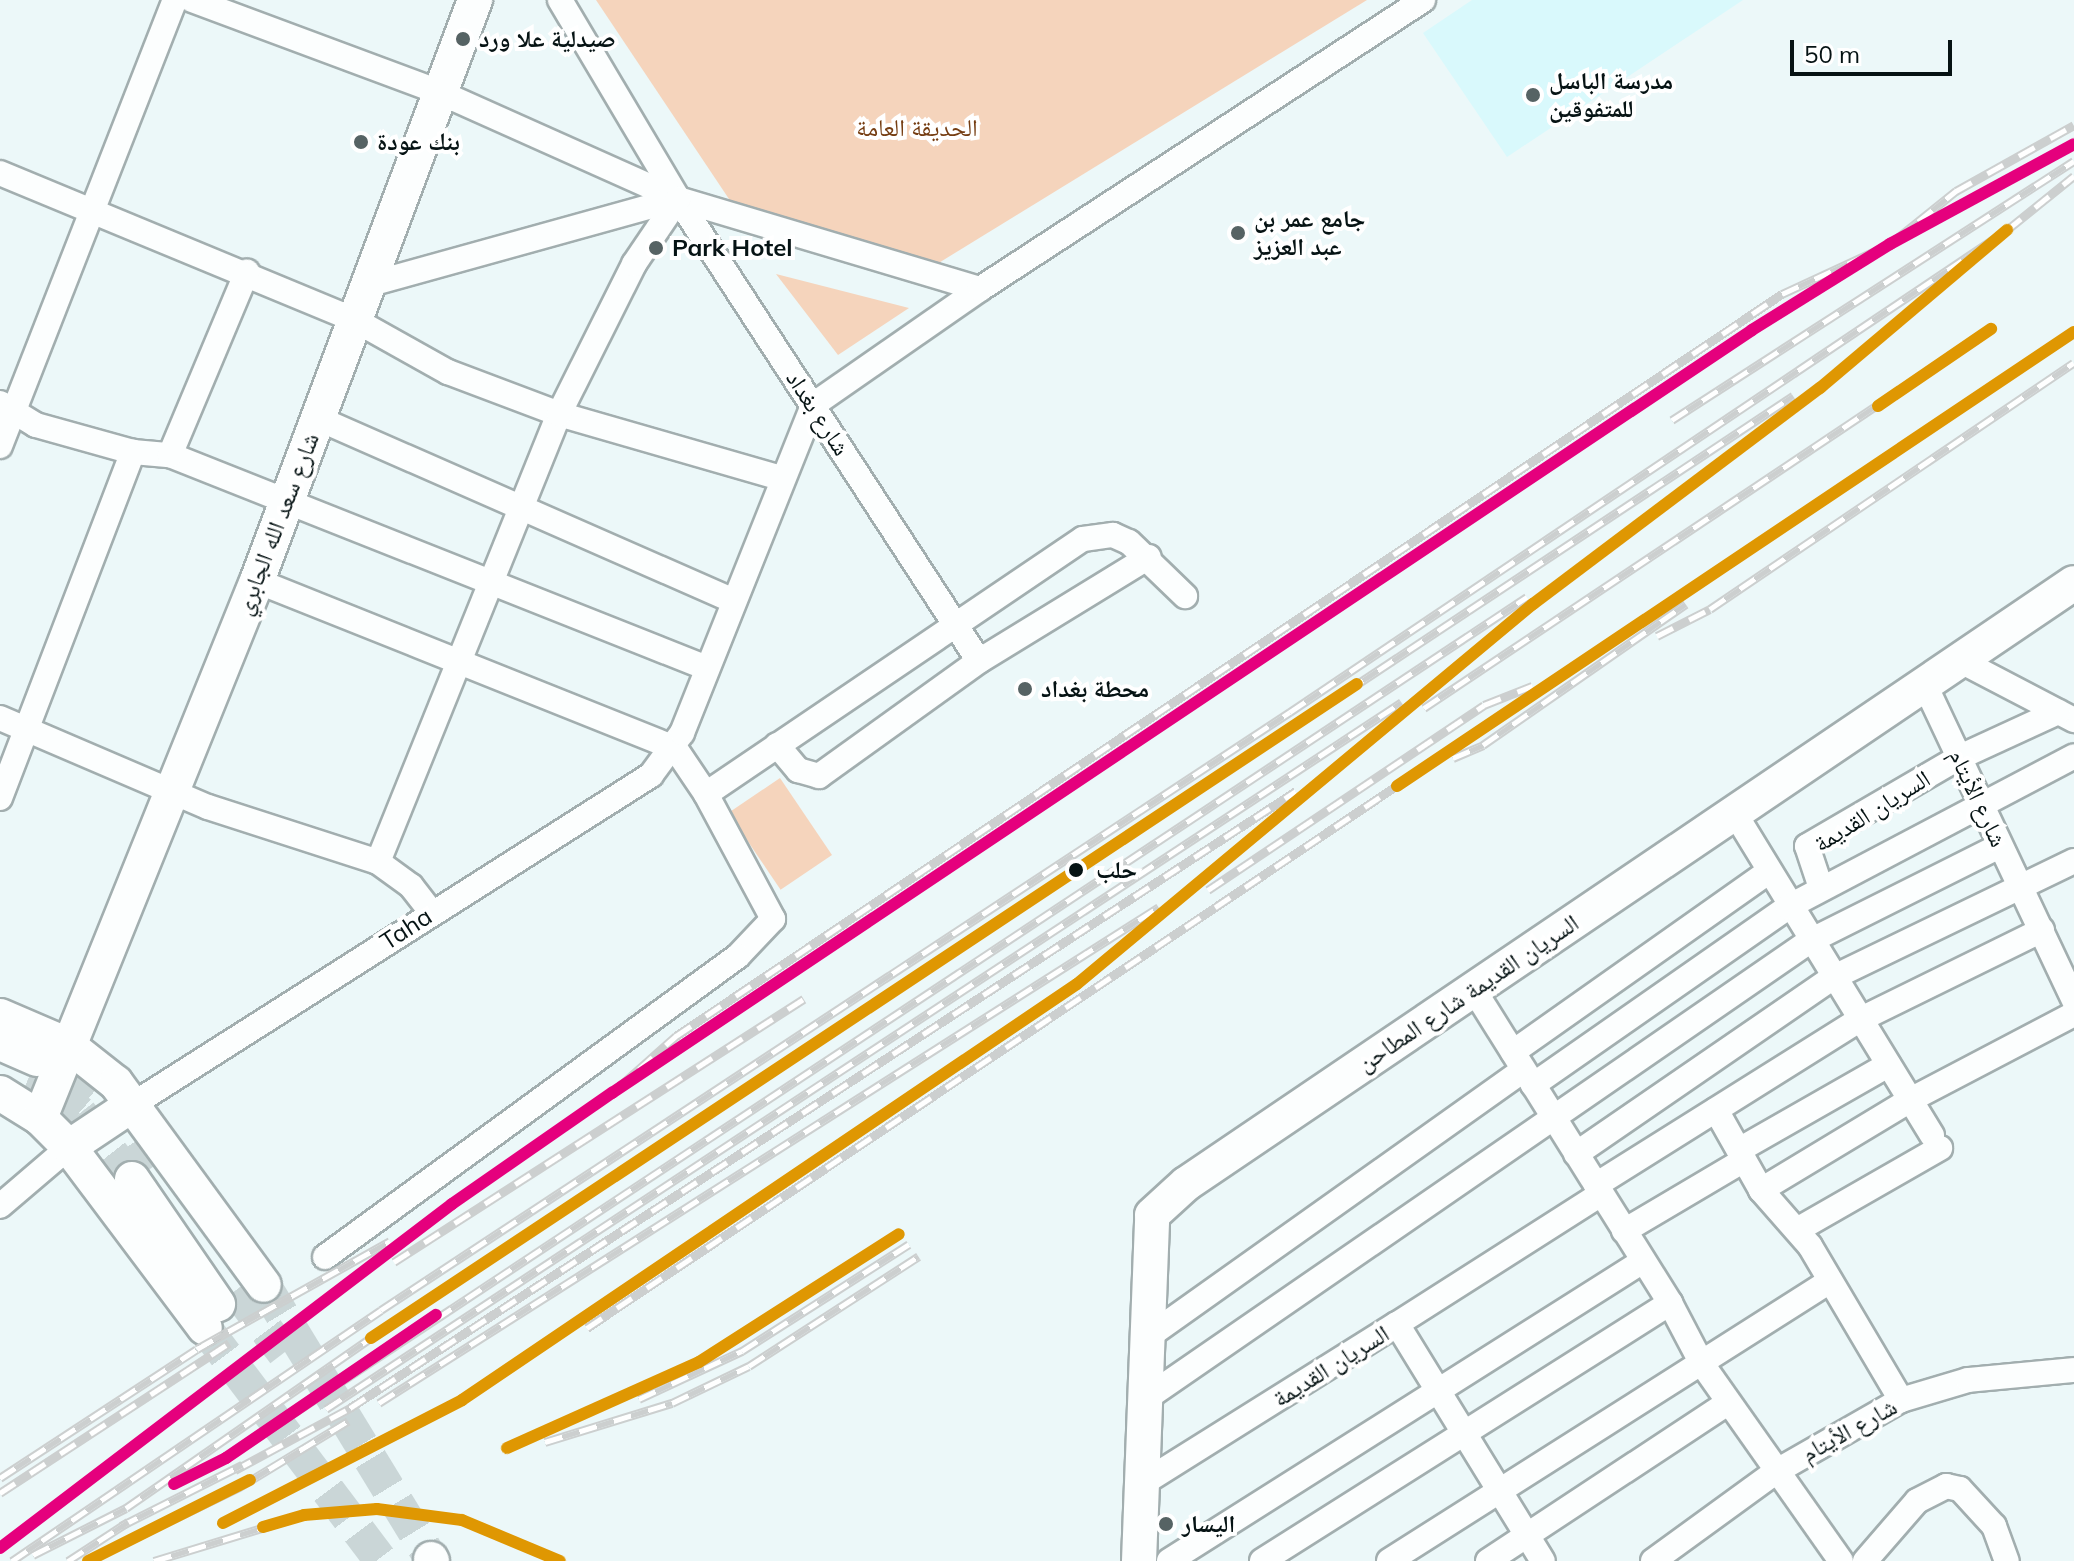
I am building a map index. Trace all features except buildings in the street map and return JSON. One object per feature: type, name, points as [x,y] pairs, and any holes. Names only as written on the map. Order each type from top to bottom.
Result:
[{"type":"main road","name":"شارع سعد الله الجابري","points":[[40,1118],[257,581],[284,502],[475,0]]},
{"type":"main road","name":"السريان القديمة شارع المطاحن","points":[[1139,1561],[1152,1215],[1186,1184],[2074,583]]},
{"type":"main road","points":[[0,1016],[68,1045],[93,1061],[132,1105],[231,1302]]},
{"type":"main road","points":[[0,1043],[40,1118],[231,1302]]},
{"type":"main road","points":[[69,1147],[132,1105]]},
{"type":"main road","points":[[141,1174],[231,1302]]},
{"type":"street","points":[[0,446],[7,406],[95,209],[175,0]]},
{"type":"street","points":[[192,0],[439,92],[678,199],[980,289]]},
{"type":"street","name":"شارع بغداد","points":[[560,0],[678,199],[979,661]]},
{"type":"street","points":[[675,748],[781,478],[813,405],[980,289],[1423,0]]},
{"type":"street","points":[[0,173],[95,209],[353,319],[448,372],[559,414],[781,478]]},
{"type":"street","points":[[367,285],[678,199]]},
{"type":"street","points":[[378,862],[456,659],[523,509],[559,414],[634,264],[678,199]]},
{"type":"street","points":[[170,455],[247,272]]},
{"type":"street","points":[[7,406],[36,425],[133,452],[170,455],[284,502],[492,579],[707,668]]},
{"type":"street","points":[[317,418],[733,601]]},
{"type":"street","points":[[0,798],[133,452]]},
{"type":"street","points":[[706,794],[1097,534],[1129,542],[1149,557],[1185,596]]},
{"type":"street","points":[[777,745],[798,770],[819,776],[979,661],[1149,557]]},
{"type":"street","points":[[257,581],[675,748],[706,794],[773,919],[738,956],[325,1257]]},
{"type":"street","name":"السريان القديمة","points":[[1959,660],[2066,716]]},
{"type":"street","name":"شارع الأيتام","points":[[1924,683],[2074,1000]]},
{"type":"street","name":"السريان القديمة","points":[[1821,888],[1807,846],[1958,758],[2066,716]]},
{"type":"street","points":[[0,718],[173,788],[208,807],[378,862],[411,886],[432,913]]},
{"type":"street","name":"Taha","points":[[132,1105],[636,785],[675,748]]},
{"type":"street","name":"السريان القديمة","points":[[1523,1069],[1821,888],[2074,756]]},
{"type":"street","points":[[1734,812],[1788,907],[1936,1142],[1797,1230]]},
{"type":"street","points":[[1145,1399],[1810,941],[2000,846]]},
{"type":"street","points":[[1576,1154],[1832,978],[2074,861]]},
{"type":"street","points":[[1149,1336],[1523,1069],[1768,872]]},
{"type":"street","points":[[1397,1324],[1716,1110],[1859,1020],[2042,930]]},
{"type":"street","points":[[1474,990],[1670,1303],[1702,1364],[1840,1560]]},
{"type":"street","points":[[1761,1190],[1910,1100],[2074,1014]]},
{"type":"street","points":[[1624,1231],[1888,1065]]},
{"type":"street","points":[[1716,1110],[1761,1190],[1797,1230],[1901,1400]]},
{"type":"street","points":[[0,1206],[69,1147]]},
{"type":"street","points":[[1169,1561],[1643,1261]]},
{"type":"street","points":[[1389,1561],[1830,1281]]},
{"type":"street","points":[[1262,1561],[1464,1438],[1670,1303]]},
{"type":"street","name":"السريان القديمة","points":[[1140,1485],[1397,1324],[1436,1394],[1543,1561]]},
{"type":"street","name":"شارع الأيتام","points":[[1655,1560],[1777,1471],[1901,1400],[1968,1380],[2074,1370]]},
{"type":"street","points":[[1488,1561],[1728,1403]]},
{"type":"street","points":[[1865,1561],[1917,1501],[1946,1486],[1960,1489],[1994,1526],[2007,1561]]},
{"type":"shaded area","name":"مدرسة الباسل للمتفوقين","points":[[1472,0],[1743,0],[1507,157],[1423,33]]},
{"type":"green space","name":"الحديقة العامة","points":[[596,0],[1367,0],[937,264],[737,211]]},
{"type":"green space","points":[[776,274],[909,308],[838,355]]},
{"type":"green space","points":[[780,778],[832,855],[781,890],[729,813]]},
{"type":"tunnel","points":[[37,1059],[67,1071],[104,1101],[151,1168]]},
{"type":"tunnel","points":[[28,1079],[54,1090],[80,1113],[132,1179]]},
{"type":"tunnel","points":[[264,1285],[431,1559]]},
{"type":"tunnel","points":[[236,1290],[284,1353]]},
{"type":"tunnel","points":[[205,1328],[381,1561]]},
{"type":"railway","points":[[612,1093],[676,1036],[1782,294],[1890,244],[1956,191],[2074,125]]},
{"type":"railway","points":[[1672,420],[2074,161]]},
{"type":"railway","points":[[12,1561],[381,1310],[1290,712],[2007,230],[2074,176]]},
{"type":"railway","points":[[223,1523],[462,1400],[1077,984],[1533,604],[1820,388],[1937,289]]},
{"type":"railway","points":[[1424,708],[1991,329]]},
{"type":"railway","points":[[587,1328],[2074,332]]},
{"type":"railway","points":[[1657,636],[1710,609],[2074,363]]},
{"type":"railway","points":[[33,1555],[126,1508],[417,1306],[1793,396]]},
{"type":"railway","points":[[176,1483],[226,1458],[1527,597]]},
{"type":"railway","points":[[1453,758],[1483,745],[1686,604]]},
{"type":"railway","points":[[1208,890],[1484,705],[1532,686]]},
{"type":"railway","points":[[326,1409],[1402,702]]},
{"type":"railway","points":[[235,1470],[350,1408],[1296,791]]},
{"type":"railway","points":[[661,1061],[1043,804]]},
{"type":"railway","points":[[379,1403],[1159,907]]},
{"type":"railway","points":[[394,1262],[804,999]]},
{"type":"railway","points":[[0,1548],[452,1204],[621,1087]]},
{"type":"railway","points":[[507,1448],[699,1362],[899,1234]]},
{"type":"railway","points":[[0,1478],[197,1349],[390,1241]]},
{"type":"railway","points":[[639,1399],[742,1351],[909,1244]]},
{"type":"railway","points":[[545,1442],[672,1403],[749,1366],[919,1256]]},
{"type":"railway","points":[[0,1493],[229,1343]]},
{"type":"railway","points":[[88,1561],[238,1488],[348,1421]]},
{"type":"railway","points":[[121,1526],[242,1465]]},
{"type":"railway","points":[[154,1561],[304,1515],[377,1509],[462,1520],[560,1561]]},
{"type":"railway","points":[[68,1561],[128,1522]]},
{"type":"transit line","points":[[0,1548],[452,1204],[612,1093],[1752,330],[1890,244],[2074,144]]},
{"type":"transit line","points":[[223,1523],[462,1400],[1077,984],[1533,604],[1820,388],[2007,230]]},
{"type":"transit line","points":[[1878,406],[1991,329]]},
{"type":"transit line","points":[[1397,786],[2074,332]]},
{"type":"transit line","points":[[371,1338],[1357,684]]},
{"type":"transit line","points":[[507,1448],[699,1362],[899,1234]]},
{"type":"transit line","points":[[174,1484],[226,1458],[436,1315]]},
{"type":"transit line","points":[[88,1561],[250,1480]]},
{"type":"transit line","points":[[263,1527],[304,1515],[377,1509],[462,1520],[560,1561]]},
{"type":"place","name":"صيدلية علا ورد","points":[[463,39]]},
{"type":"place","name":"مدرسة الباسل للمتفوقين","points":[[1533,95]]},
{"type":"place","name":"بنك عودة","points":[[361,142]]},
{"type":"place","name":"جامع عمر بن عبد العزيز","points":[[1238,233]]},
{"type":"place","name":"Park Hotel","points":[[656,248]]},
{"type":"place","name":"محطة بغداد","points":[[1025,689]]},
{"type":"place","name":"حلب","points":[[1076,870]]},
{"type":"place","name":"اليسار","points":[[1166,1524]]}]
